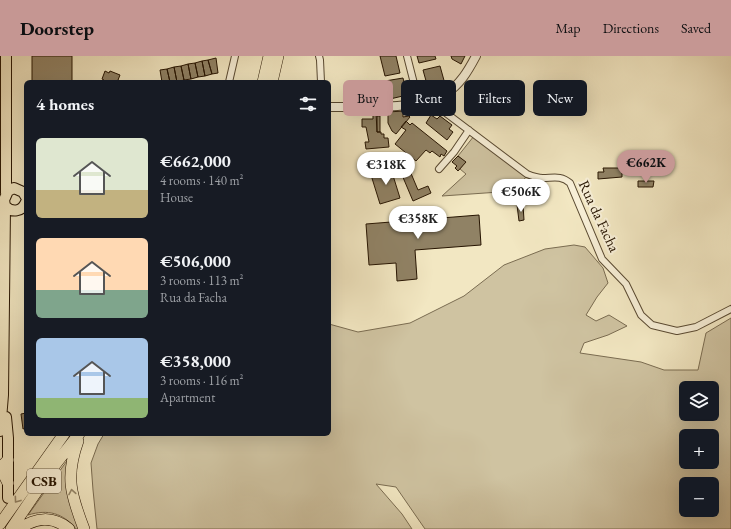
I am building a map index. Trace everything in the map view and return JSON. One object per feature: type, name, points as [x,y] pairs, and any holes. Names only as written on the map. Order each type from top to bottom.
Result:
[{"type":"highway","points":[[263,80],[269,56]]},
{"type":"highway","points":[[272,80],[278,56]]},
{"type":"highway","name":"CSB","points":[[1,522],[63,436]]},
{"type":"highway","name":"CSB","points":[[11,529],[54,466],[78,436]]},
{"type":"highway","points":[[79,436],[74,453],[70,475],[74,504],[84,529]]},
{"type":"highway","points":[[3,466],[3,473],[8,483]]},
{"type":"highway","points":[[18,529],[31,521],[44,519],[57,522],[69,529]]},
{"type":"main road","points":[[3,466],[8,438],[3,395],[2,370],[5,229],[4,200],[19,192],[5,173],[6,56]]},
{"type":"main road","points":[[5,206],[10,210],[16,211],[24,206]]},
{"type":"main road","points":[[5,229],[16,211]]},
{"type":"main road","points":[[0,431],[3,395]]},
{"type":"main road","points":[[8,483],[8,498]]},
{"type":"street","points":[[229,80],[235,56]]},
{"type":"street","points":[[319,56],[321,80]]},
{"type":"street","points":[[407,56],[413,80]]},
{"type":"street","points":[[456,86],[465,76],[476,56]]},
{"type":"street","points":[[331,107],[401,105]]},
{"type":"street","name":"Rua da Facha","points":[[450,116],[527,174],[535,177],[559,177],[570,183],[602,259],[626,284],[641,315],[652,325],[677,332],[696,326],[731,309]]},
{"type":"street","points":[[439,168],[454,152],[469,130]]},
{"type":"shaded area","points":[[474,136],[526,177],[514,191],[442,196],[466,174],[460,169],[465,162],[458,156]]},
{"type":"shaded area","points":[[574,245],[585,247],[603,268],[608,283],[586,315],[596,321],[609,315],[627,326],[608,335],[584,343],[580,353],[641,362],[664,370],[698,370],[706,333],[731,318],[731,529],[425,529],[396,487],[376,484],[402,514],[412,529],[97,529],[91,463],[103,436],[331,436],[331,325],[358,332],[410,323],[464,296],[504,265],[545,249]]},
{"type":"shaded area","points":[[69,458],[80,529],[76,529],[66,519],[55,514],[42,512],[28,515]]},
{"type":"building","points":[[32,56],[72,56],[72,80],[32,80]]},
{"type":"building","points":[[380,56],[396,56],[400,73],[385,76]]},
{"type":"building","points":[[417,56],[435,56],[436,59],[419,63]]},
{"type":"building","points":[[451,56],[465,56],[461,64],[452,59]]},
{"type":"building","points":[[216,58],[218,73],[212,74],[208,60]]},
{"type":"building","points":[[208,60],[212,74],[205,76],[202,61]]},
{"type":"building","points":[[202,61],[205,76],[198,77],[195,63]]},
{"type":"building","points":[[195,63],[198,77],[191,79],[188,64]]},
{"type":"building","points":[[188,64],[191,79],[184,80],[181,66]]},
{"type":"building","points":[[181,66],[184,80],[177,80],[174,67]]},
{"type":"building","points":[[440,66],[444,80],[426,80],[423,70]]},
{"type":"building","points":[[174,67],[177,80],[170,80],[167,69]]},
{"type":"building","points":[[167,69],[170,80],[162,80],[160,70]]},
{"type":"building","points":[[105,71],[109,73],[110,71],[120,75],[118,80],[102,79]]},
{"type":"building","points":[[403,78],[403,80],[401,80],[401,96],[393,98],[393,80],[391,80]]},
{"type":"building","points":[[401,111],[401,116],[410,117],[396,134],[392,131],[388,123],[388,116],[393,116],[393,112]]},
{"type":"building","points":[[373,116],[376,116],[377,132],[384,134],[384,138],[388,138],[389,147],[366,149],[365,142],[369,142],[366,127],[362,127],[362,119],[373,119]]},
{"type":"building","points":[[377,116],[380,116],[380,132],[377,132]]},
{"type":"building","points":[[430,116],[437,119],[440,116],[452,125],[449,129],[453,132],[447,140],[426,123]]},
{"type":"building","points":[[406,121],[410,125],[412,123],[447,151],[444,156],[441,154],[440,157],[432,151],[430,153],[426,150],[416,161],[395,144],[406,130],[401,127]]},
{"type":"building","points":[[458,156],[466,162],[458,171],[455,168],[457,166],[452,162]]},
{"type":"building","points":[[603,168],[622,168],[622,177],[598,179],[598,172],[604,172]]},
{"type":"building","points":[[391,169],[400,198],[380,204],[371,175]]},
{"type":"building","points":[[410,171],[418,190],[428,186],[431,193],[413,201],[402,175]]},
{"type":"building","points":[[638,181],[654,181],[653,187],[638,187]]},
{"type":"building","points":[[517,205],[523,205],[524,220],[519,221]]},
{"type":"building","points":[[479,215],[481,245],[415,250],[417,279],[397,281],[396,263],[369,265],[366,224]]},
{"type":"building","points":[[24,413],[23,429],[21,414]]}]
